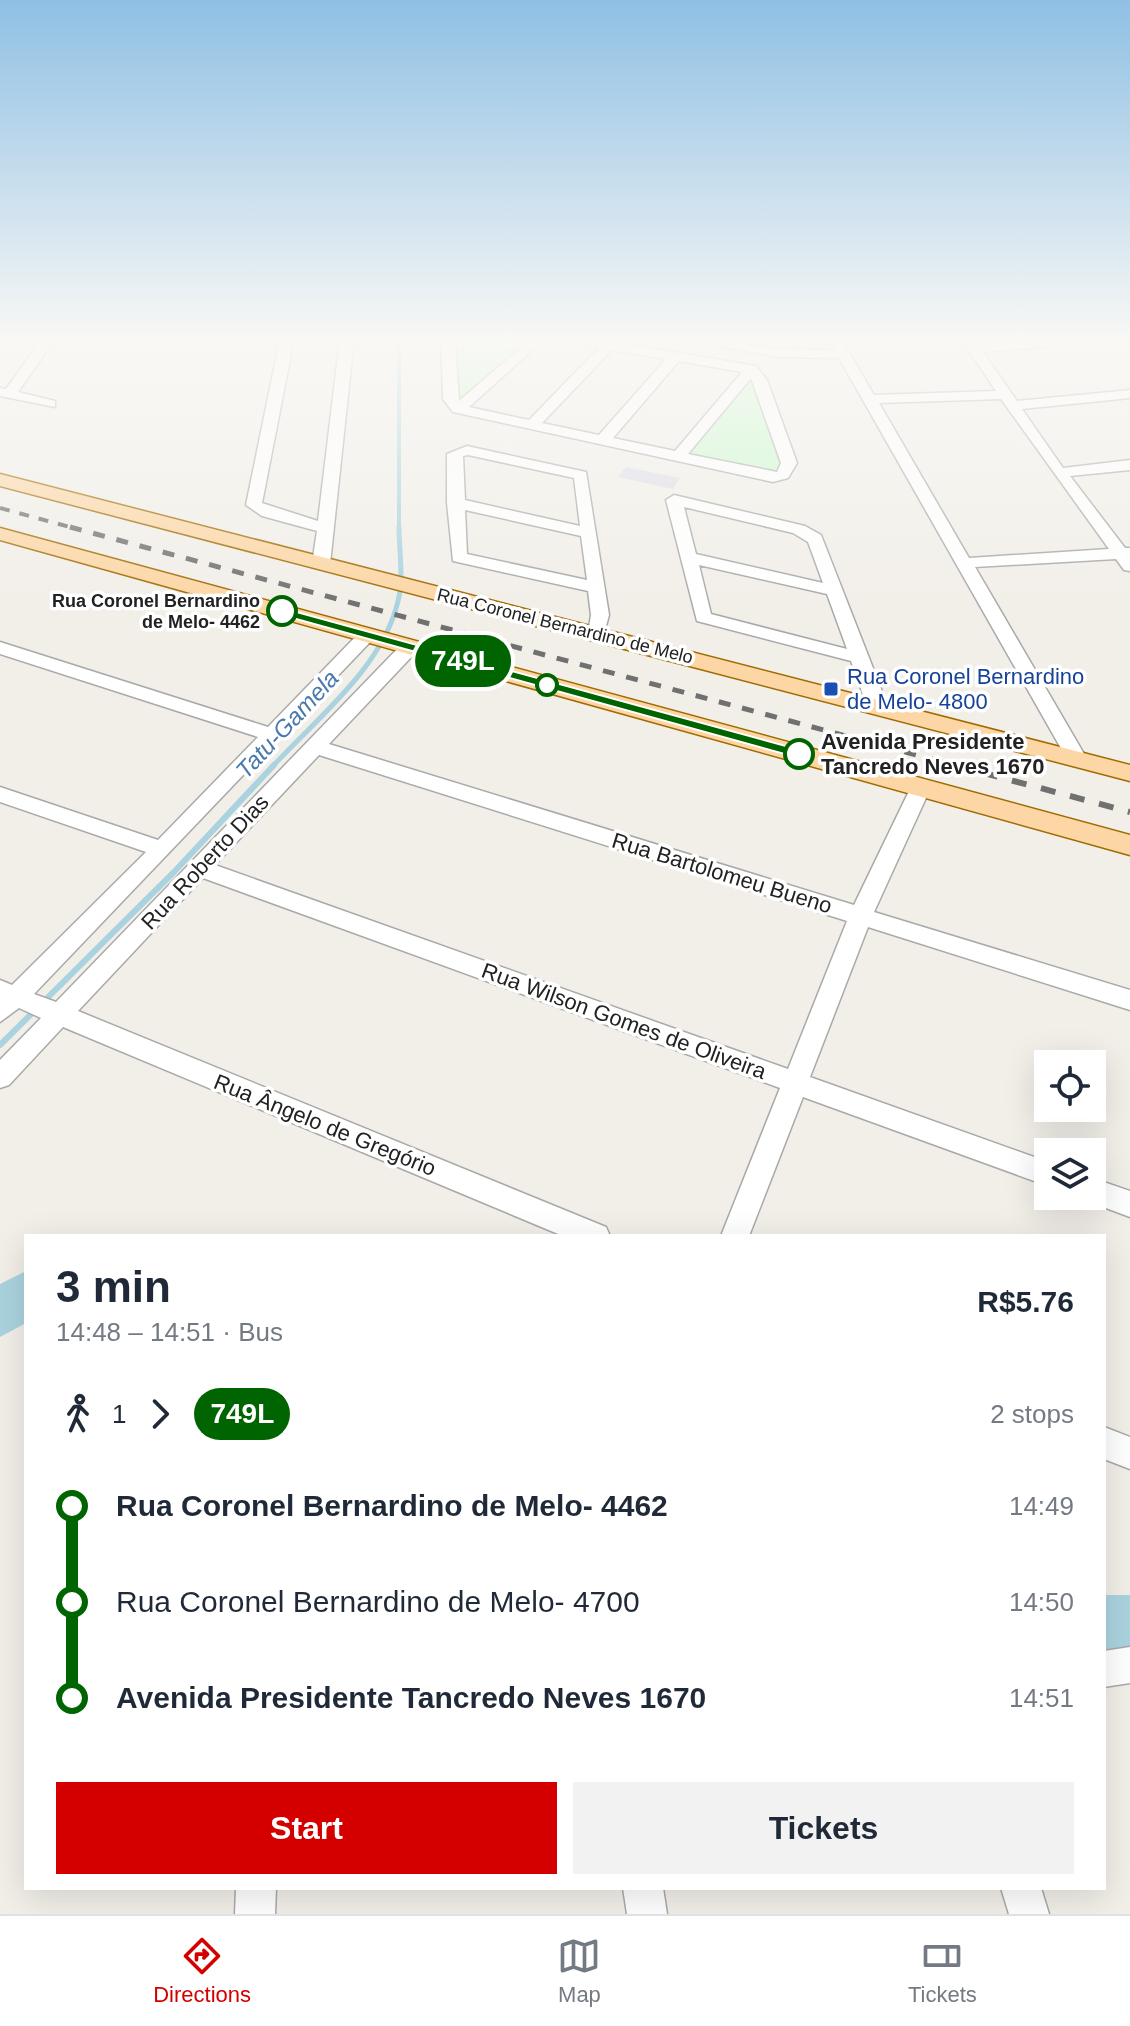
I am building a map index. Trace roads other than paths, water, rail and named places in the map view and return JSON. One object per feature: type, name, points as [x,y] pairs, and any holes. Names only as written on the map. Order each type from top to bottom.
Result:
[{"type":"main road","name":"Rua Coronel Bernardino de Melo","points":[[0,480],[420,590],[599,624],[874,696],[1130,773]]},
{"type":"main road","points":[[0,534],[1130,845]]},
{"type":"street","points":[[269,428],[254,505],[268,513],[327,529]]},
{"type":"street","points":[[321,564],[338,428]]},
{"type":"street","points":[[548,428],[773,477],[783,475],[789,463],[777,428]]},
{"type":"street","points":[[603,440],[613,428]]},
{"type":"street","points":[[678,457],[702,428]]},
{"type":"street","points":[[884,428],[1077,759]]},
{"type":"street","points":[[1027,428],[1127,558]]},
{"type":"street","points":[[597,588],[459,557],[455,503],[455,459],[459,450],[581,475],[597,588],[599,624]]},
{"type":"street","points":[[1059,473],[1130,465]]},
{"type":"street","points":[[860,658],[708,621],[698,607],[674,500],[799,529],[815,539],[835,591],[860,658],[874,696]]},
{"type":"street","points":[[455,503],[590,533]]},
{"type":"street","points":[[687,557],[835,591]]},
{"type":"street","points":[[963,563],[1127,558]]},
{"type":"street","name":"Rua Roberto Dias","points":[[9,999],[371,636]]},
{"type":"street","name":"Rua Roberto Dias","points":[[0,1077],[408,646]]},
{"type":"street","points":[[0,648],[273,735]]},
{"type":"street","name":"Rua Bartolomeu Bueno","points":[[313,746],[1130,1000]]},
{"type":"street","points":[[736,1234],[861,915],[921,787]]},
{"type":"street","points":[[0,794],[161,849]]},
{"type":"street","name":"Rua Wilson Gomes de Oliveira","points":[[199,868],[1034,1169]]},
{"type":"street","name":"Rua Ângelo de Gregório","points":[[9,999],[56,1015],[591,1234]]},
{"type":"street","points":[[1106,1195],[1130,1204]]},
{"type":"street","points":[[1106,1444],[1130,1453]]},
{"type":"street","points":[[1106,1669],[1130,1665]]},
{"type":"street","points":[[255,1914],[256,1890]]},
{"type":"street","points":[[643,1890],[647,1914]]},
{"type":"street","points":[[1022,1890],[1029,1914]]},
{"type":"waterway","name":"Tatu-Gamela","points":[[399,428],[399,527]]},
{"type":"waterway","name":"Tatu-Gamela","points":[[272,767],[346,691],[378,648],[390,625],[400,592],[399,527]]},
{"type":"waterway","name":"Tatu-Gamela","points":[[0,1045],[174,872],[274,765]]},
{"type":"waterway","points":[[0,1314],[24,1295]]},
{"type":"waterway","points":[[1106,1623],[1130,1623]]},
{"type":"railway","points":[[0,508],[77,529]]},
{"type":"railway","points":[[70,527],[961,767]]},
{"type":"railway","points":[[954,765],[1130,812]]},
{"type":"place","name":"Rua Coronel Bernardino de Melo- 4462","points":[[282,611]]},
{"type":"place","name":"Rua Coronel Bernardino de Melo- 4800","points":[[831,689]]},
{"type":"place","name":"Avenida Presidente Tancredo Neves 1670","points":[[799,754]]}]
